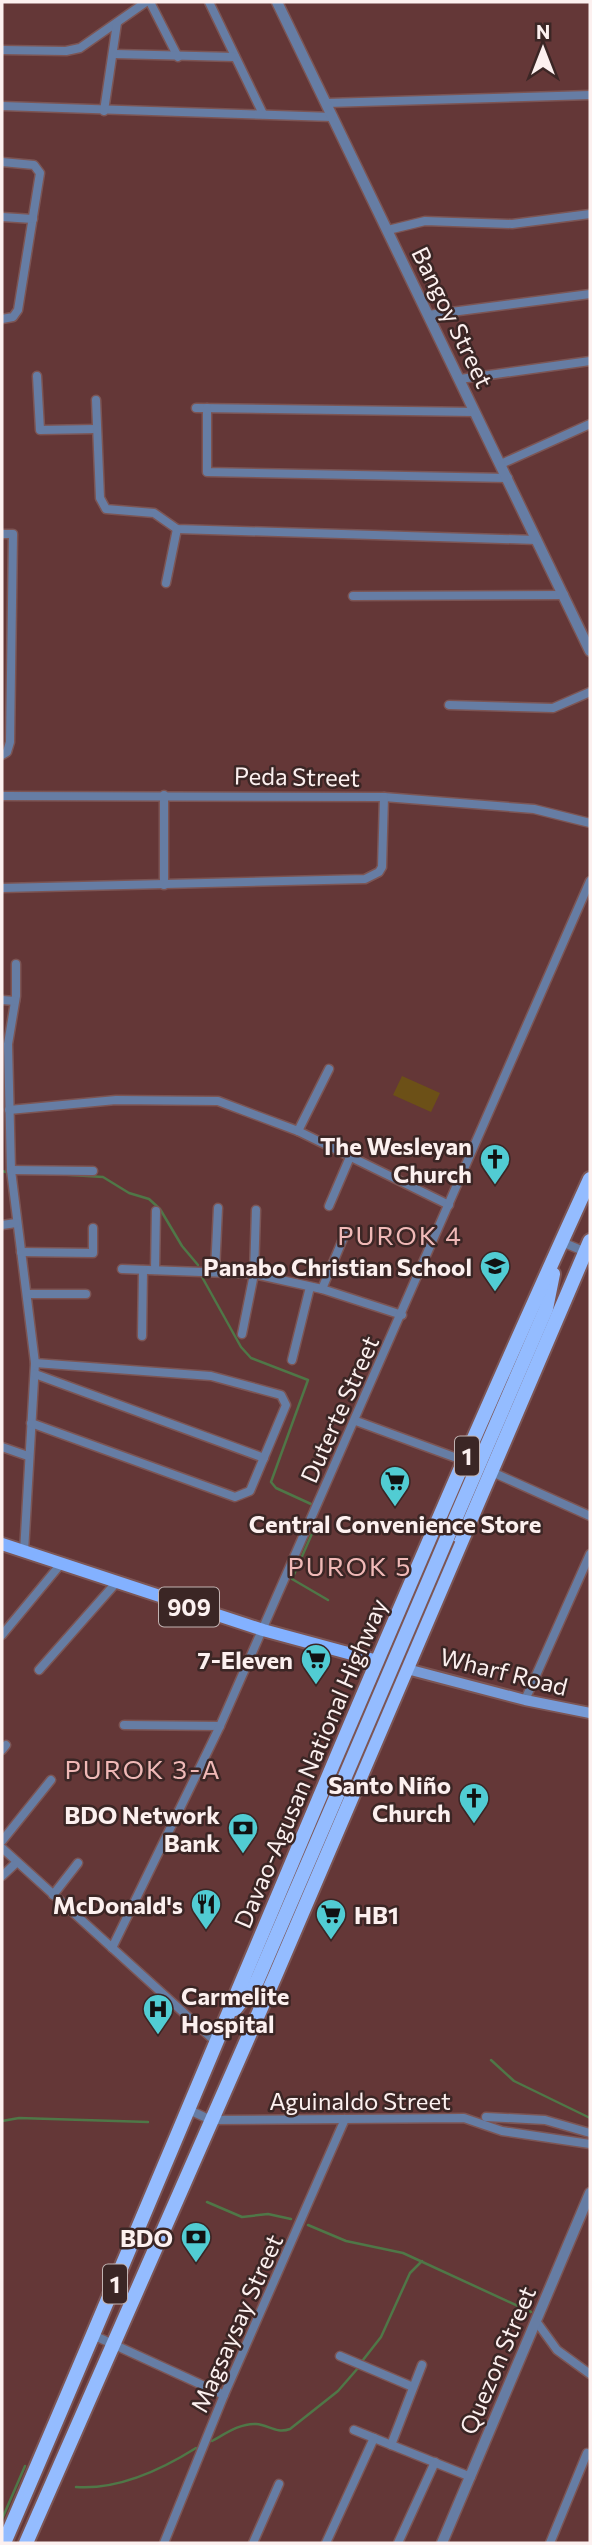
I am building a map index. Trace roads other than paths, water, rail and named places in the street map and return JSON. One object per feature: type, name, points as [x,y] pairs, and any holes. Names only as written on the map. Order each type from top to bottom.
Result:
[{"type":"highway","name":"Davao-Agusan National Highway","points":[[4,2543],[223,2024],[465,1461],[590,1179]]},
{"type":"highway","name":"Davao-Agusan National Highway","points":[[249,2035],[257,1981],[546,1309],[559,1247]]},
{"type":"highway","name":"Davao-Agusan National Highway","points":[[546,1309],[587,1253]]},
{"type":"highway","name":"Davao-Agusan National Highway","points":[[26,2543],[587,1253]]},
{"type":"highway","name":"Davao-Agusan National Highway","points":[[223,2024],[257,1981]]},
{"type":"main road","name":"909","points":[[2,1544],[115,1584],[262,1630],[407,1669]]},
{"type":"main road","name":"Wharf Road","points":[[407,1669],[525,1700],[590,1713]]},
{"type":"street","points":[[2,50],[73,50],[94,41],[148,2],[178,57]]},
{"type":"street","points":[[209,2],[263,114]]},
{"type":"street","name":"Bangoy Street","points":[[277,2],[590,651]]},
{"type":"street","points":[[104,111],[115,54],[117,23]]},
{"type":"street","points":[[115,54],[235,57]]},
{"type":"street","points":[[327,103],[590,95]]},
{"type":"street","points":[[2,106],[333,117]]},
{"type":"street","points":[[2,162],[29,164],[38,168],[33,219],[18,310],[13,317],[2,319]]},
{"type":"street","points":[[388,230],[425,221],[512,224],[590,214]]},
{"type":"street","points":[[2,217],[33,219]]},
{"type":"street","points":[[428,315],[590,294]]},
{"type":"street","points":[[460,379],[590,361]]},
{"type":"street","points":[[37,376],[40,430],[96,429]]},
{"type":"street","points":[[96,400],[103,506],[153,513],[177,529],[537,540]]},
{"type":"street","points":[[196,408],[475,412]]},
{"type":"street","points":[[207,408],[207,472],[508,478]]},
{"type":"street","points":[[501,464],[590,424]]},
{"type":"street","points":[[166,583],[177,529]]},
{"type":"street","points":[[2,534],[13,534],[12,614],[6,674],[9,748],[2,755]]},
{"type":"street","points":[[2,575],[12,575]]},
{"type":"street","points":[[353,596],[564,595]]},
{"type":"street","points":[[2,614],[12,614]]},
{"type":"street","points":[[449,705],[553,708],[590,692]]},
{"type":"street","points":[[164,795],[164,884]]},
{"type":"street","name":"Peda Street","points":[[2,796],[384,797],[534,809],[590,823]]},
{"type":"street","points":[[2,888],[353,880],[373,877],[382,867],[384,797]]},
{"type":"street","name":"Duterte Street","points":[[112,1948],[220,1726],[590,881]]},
{"type":"street","points":[[16,964],[15,1001],[8,1044],[11,1170],[35,1363],[24,1552]]},
{"type":"street","points":[[2,1000],[15,1001]]},
{"type":"street","points":[[298,1131],[329,1069]]},
{"type":"street","points":[[9,1110],[116,1100],[199,1099],[242,1108],[298,1131],[449,1205]]},
{"type":"street","points":[[329,1206],[350,1157]]},
{"type":"street","points":[[11,1170],[93,1171]]},
{"type":"street","points":[[215,1271],[218,1208]]},
{"type":"street","points":[[242,1334],[254,1274],[256,1210]]},
{"type":"street","points":[[155,1270],[156,1211]]},
{"type":"street","points":[[2,1225],[16,1223]]},
{"type":"street","points":[[21,1252],[93,1253],[93,1228]]},
{"type":"street","points":[[322,1289],[345,1234]]},
{"type":"street","points":[[559,1247],[587,1253]]},
{"type":"street","points":[[122,1269],[254,1274],[322,1289],[402,1315]]},
{"type":"street","points":[[142,1336],[143,1270]]},
{"type":"street","points":[[292,1360],[310,1287]]},
{"type":"street","points":[[28,1294],[86,1294]]},
{"type":"street","points":[[31,1423],[235,1497],[250,1491],[285,1412],[285,1400],[281,1395],[211,1376],[35,1363]]},
{"type":"street","points":[[35,1374],[264,1458]]},
{"type":"street","points":[[356,1420],[465,1461]]},
{"type":"street","points":[[2,1447],[28,1456]]},
{"type":"street","points":[[492,1472],[590,1516]]},
{"type":"street","points":[[525,1700],[590,1554]]},
{"type":"street","points":[[2,1635],[60,1565]]},
{"type":"street","points":[[40,1670],[115,1584]]},
{"type":"street","points":[[124,1726],[220,1726]]},
{"type":"street","points":[[2,1841],[51,1780]]},
{"type":"street","points":[[2,1848],[216,2042]]},
{"type":"street","points":[[2,1876],[17,1862]]},
{"type":"street","points":[[53,1895],[78,1863]]},
{"type":"street","points":[[187,2109],[211,2120]]},
{"type":"street","name":"Aguinaldo Street","points":[[211,2120],[464,2118],[502,2131],[590,2144]]},
{"type":"street","name":"Aguinaldo Street","points":[[486,2118],[545,2120],[590,2133]]},
{"type":"street","name":"Magsaysay Street","points":[[164,2543],[224,2395],[345,2119]]},
{"type":"street","name":"Quezon Street","points":[[442,2543],[590,2193]]},
{"type":"street","points":[[536,2321],[557,2350],[590,2374]]},
{"type":"street","points":[[93,2335],[224,2395]]},
{"type":"street","points":[[340,2356],[414,2387]]},
{"type":"street","points":[[391,2445],[422,2365]]},
{"type":"street","points":[[354,2430],[471,2477]]},
{"type":"street","points":[[326,2543],[374,2438]]},
{"type":"street","points":[[550,2543],[587,2454]]},
{"type":"street","points":[[398,2543],[435,2462]]},
{"type":"street","points":[[253,2543],[279,2484]]},
{"type":"waterway","points":[[2,1171],[6,1172]]},
{"type":"waterway","points":[[54,1174],[103,1177],[129,1193],[149,1199],[160,1209],[182,1246],[198,1265]]},
{"type":"waterway","points":[[202,1277],[241,1347],[251,1358],[308,1380],[271,1482],[276,1488],[311,1504]]},
{"type":"waterway","points":[[318,1520],[292,1579],[328,1600]]},
{"type":"waterway","points":[[491,2060],[514,2081],[590,2118]]},
{"type":"waterway","points":[[2,2121],[19,2118],[148,2122]]},
{"type":"waterway","points":[[207,2202],[242,2217],[268,2214],[291,2219]]},
{"type":"waterway","points":[[308,2225],[346,2241],[403,2253],[531,2312]]},
{"type":"waterway","points":[[363,2360],[381,2337],[410,2273],[422,2261]]},
{"type":"waterway","points":[[212,2441],[250,2424],[277,2430],[290,2429],[338,2391],[358,2368]]},
{"type":"waterway","points":[[76,2487],[108,2485],[139,2477],[196,2448]]},
{"type":"waterway","points":[[2,2519],[25,2466]]},
{"type":"place","name":"The Wesleyan Church","points":[[495,1186]]},
{"type":"place","name":"Panabo Christian School","points":[[495,1293]]},
{"type":"place","name":"Central Convenience Store","points":[[395,1508]]},
{"type":"place","name":"7-Eleven","points":[[316,1686]]},
{"type":"place","name":"Santo Niño Church","points":[[474,1825]]},
{"type":"place","name":"BDO Network Bank","points":[[243,1855]]},
{"type":"place","name":"McDonald's","points":[[206,1931]]},
{"type":"place","name":"HB1","points":[[331,1941]]},
{"type":"place","name":"Carmelite Hospital","points":[[158,2036]]},
{"type":"place","name":"BDO","points":[[196,2264]]},
{"type":"district","name":"PUROK 4","points":[[400,1234]]},
{"type":"district","name":"PUROK 5","points":[[350,1565]]},
{"type":"district","name":"PUROK 3-A","points":[[143,1768]]}]
